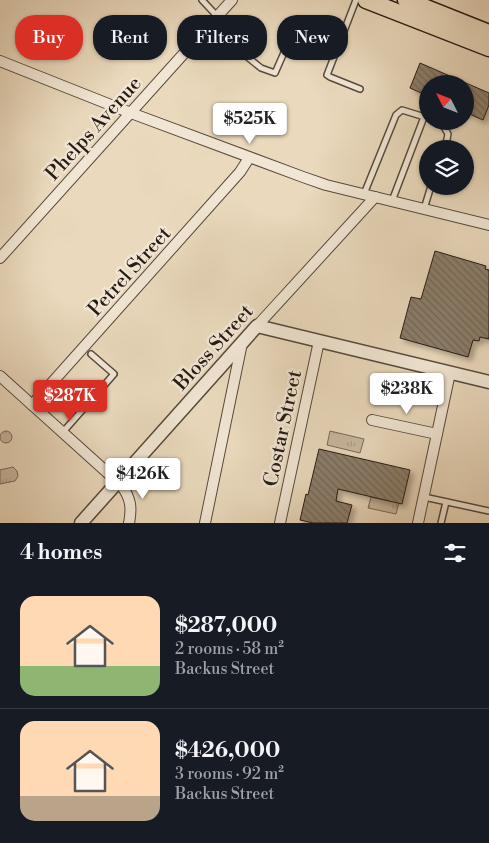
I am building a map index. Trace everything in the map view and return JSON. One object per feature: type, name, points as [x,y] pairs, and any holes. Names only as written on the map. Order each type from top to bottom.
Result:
[{"type":"main road","points":[[406,0],[488,38]]},
{"type":"main road","points":[[373,1],[436,15]]},
{"type":"street","name":"Phelps Avenue","points":[[219,15],[232,0]]},
{"type":"street","name":"Phelps Avenue","points":[[0,258],[179,60]]},
{"type":"street","points":[[0,61],[131,113],[310,180],[489,225]]},
{"type":"street","name":"Petrel Street","points":[[32,405],[240,172],[249,158]]},
{"type":"street","name":"Bloss Street","points":[[81,523],[257,326],[370,195]]},
{"type":"street","points":[[257,326],[489,382]]},
{"type":"street","name":"Costar Street","points":[[280,523],[319,341]]},
{"type":"street","points":[[205,523],[242,343]]},
{"type":"street","points":[[418,523],[450,373]]},
{"type":"street","points":[[0,376],[126,491],[130,500],[131,511],[128,523]]},
{"type":"street","points":[[372,420],[437,434]]},
{"type":"lane","points":[[202,0],[217,15]]},
{"type":"lane","points":[[356,0],[327,75],[360,89]]},
{"type":"lane","points":[[252,60],[262,68],[275,73],[281,60]]},
{"type":"lane","points":[[370,195],[396,115],[402,110],[419,115]]},
{"type":"lane","points":[[392,201],[421,130]]},
{"type":"lane","points":[[424,209],[428,195]]},
{"type":"lane","points":[[62,432],[114,374],[91,354]]},
{"type":"lane","points":[[424,497],[489,511]]},
{"type":"lane","points":[[441,523],[446,502]]},
{"type":"green space","points":[[8,431],[11,432],[11,442],[4,443],[1,442],[0,435],[1,432]]},
{"type":"green space","points":[[330,431],[364,439],[360,453],[327,445]]},
{"type":"green space","points":[[13,467],[17,471],[18,476],[15,481],[0,484],[0,470]]},
{"type":"green space","points":[[371,497],[399,503],[396,514],[368,508]]},
{"type":"building","points":[[420,63],[448,75],[419,75],[419,92],[410,88]]},
{"type":"building","points":[[474,86],[489,93],[489,105],[483,120],[474,116]]},
{"type":"building","points":[[435,251],[486,266],[485,269],[489,270],[489,339],[480,337],[479,341],[473,340],[468,357],[400,338],[411,297],[421,299]]},
{"type":"building","points":[[319,449],[410,470],[402,504],[338,489],[336,501],[352,505],[347,523],[313,523],[300,520]]}]
